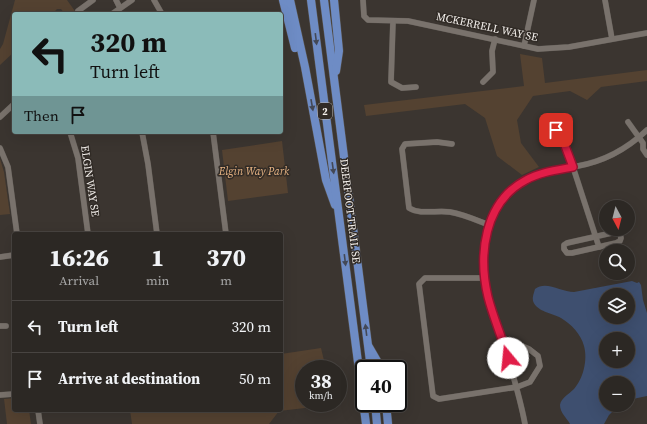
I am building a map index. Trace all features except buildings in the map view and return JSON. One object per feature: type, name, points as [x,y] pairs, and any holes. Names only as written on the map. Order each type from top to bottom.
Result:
[{"type":"highway","points":[[283,0],[298,59],[305,67]]},
{"type":"highway","points":[[290,0],[305,67],[326,180],[340,221]]},
{"type":"highway","name":"DEERFOOT TRAIL SE","points":[[311,0],[366,424]]},
{"type":"highway","name":"DEERFOOT TRAIL SE","points":[[324,0],[370,360]]},
{"type":"highway","points":[[334,0],[339,52],[334,82]]},
{"type":"highway","points":[[368,344],[377,360]]},
{"type":"highway","points":[[376,412],[378,424]]},
{"type":"highway","points":[[387,412],[388,424]]},
{"type":"street","points":[[116,0],[120,8]]},
{"type":"street","points":[[115,12],[132,0]]},
{"type":"street","points":[[154,0],[161,12]]},
{"type":"street","name":"MCKERRELL WAY SE","points":[[364,0],[364,16],[368,20],[408,21],[538,49],[548,49],[647,33]]},
{"type":"street","points":[[524,46],[534,0]]},
{"type":"street","points":[[605,0],[612,39]]},
{"type":"street","points":[[78,11],[89,1]]},
{"type":"street","points":[[394,21],[391,82],[402,88],[416,87]]},
{"type":"street","points":[[483,82],[493,72],[492,50],[495,39]]},
{"type":"street","points":[[0,117],[12,106]]},
{"type":"street","points":[[628,122],[638,138],[645,144],[643,149],[647,155]]},
{"type":"street","points":[[556,130],[564,143],[573,167],[595,236],[599,247],[572,253],[567,253],[564,250],[564,245],[567,243],[595,236],[616,232],[621,236],[621,240],[618,243],[613,244]]},
{"type":"street","points":[[525,424],[504,343],[489,301],[484,278],[485,246],[489,225],[501,201],[510,191],[520,184],[539,174],[607,158],[624,149],[647,130]]},
{"type":"street","name":"ELGIN WAY SE","points":[[71,134],[78,158],[88,232]]},
{"type":"street","points":[[142,134],[157,232]]},
{"type":"street","points":[[213,134],[226,232]]},
{"type":"street","points":[[452,144],[437,142],[406,144],[402,149],[409,208],[415,211],[442,211],[457,214],[489,225]]},
{"type":"street","points":[[0,148],[8,167],[17,232]]},
{"type":"street","points":[[0,257],[12,255]]},
{"type":"street","points":[[484,278],[425,278],[419,284],[433,396],[439,399],[516,387],[530,382],[540,366],[538,356],[529,349],[513,342],[504,343]]},
{"type":"street","points":[[0,395],[12,394]]},
{"type":"street","points":[[38,412],[40,424]]},
{"type":"green space","points":[[15,0],[67,0],[76,12],[63,12],[61,9],[57,9],[54,12],[12,12],[12,54],[0,65],[0,49],[3,44]]},
{"type":"green space","points":[[520,54],[542,58],[545,83],[647,70],[647,81],[601,87],[587,100],[570,91],[533,96],[517,120],[521,143],[539,167],[522,175],[497,156],[485,118],[465,104],[366,116],[364,105],[524,86]]},
{"type":"green space","name":"Elgin Way Park","points":[[282,141],[288,193],[228,201],[222,150]]},
{"type":"green space","points":[[0,159],[4,172],[10,214],[0,215]]},
{"type":"green space","points":[[321,348],[324,360],[295,360],[295,409],[283,411],[283,354]]},
{"type":"green space","points":[[12,398],[12,412],[29,412],[31,424],[7,424],[4,399]]},
{"type":"green space","points":[[130,412],[278,412],[269,424],[132,424]]},
{"type":"water","points":[[632,281],[637,283],[639,282],[641,285],[647,313],[647,396],[635,399],[635,376],[599,376],[599,412],[612,412],[604,424],[570,424],[560,408],[564,398],[574,389],[582,375],[585,363],[584,346],[578,333],[568,323],[561,318],[538,308],[533,301],[533,296],[535,289],[544,286],[569,292]]},
{"type":"route","points":[[508,358],[489,301],[484,278],[487,233],[493,214],[505,197],[516,186],[536,176],[573,167],[564,143],[556,130]]}]
